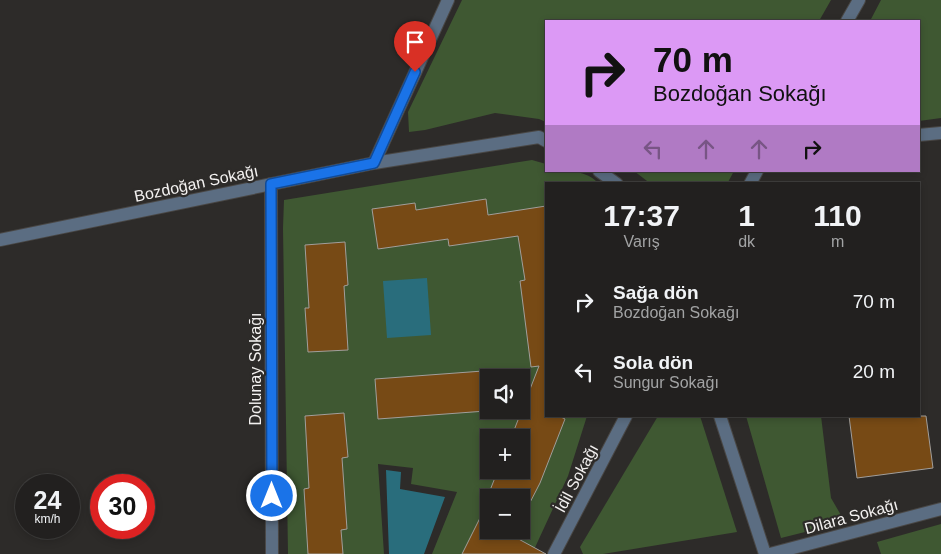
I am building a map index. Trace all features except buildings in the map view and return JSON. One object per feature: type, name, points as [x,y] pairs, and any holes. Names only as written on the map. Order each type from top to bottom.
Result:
[{"type":"street","points":[[374,163],[448,0]]},
{"type":"street","points":[[848,20],[859,0]]},
{"type":"street","points":[[920,135],[941,133]]},
{"type":"street","name":"Bozdoğan Sokağı","points":[[0,240],[374,163],[539,137],[545,140]]},
{"type":"street","points":[[600,172],[614,182]]},
{"type":"street","name":"Dolunay Sokağı","points":[[271,184],[272,554]]},
{"type":"street","name":"İdil Sokağı","points":[[554,554],[625,417]]},
{"type":"street","points":[[720,417],[765,554]]},
{"type":"street","name":"Dilara Sokağı","points":[[770,554],[941,509]]},
{"type":"green space","points":[[462,0],[831,0],[820,20],[545,20],[545,122],[539,119],[495,113],[409,132],[408,112]]},
{"type":"green space","points":[[881,0],[941,0],[941,118],[920,121],[920,20],[871,20]]},
{"type":"green space","points":[[532,160],[545,164],[545,172],[582,173],[594,179],[597,182],[545,182],[545,417],[587,417],[568,476],[532,554],[432,554],[457,492],[411,484],[413,468],[378,464],[384,554],[288,554],[284,200]]},
{"type":"green space","points":[[635,172],[733,172],[728,182],[648,182]]},
{"type":"green space","points":[[657,417],[700,417],[737,532],[603,554],[583,554],[580,547]]},
{"type":"green space","points":[[746,417],[821,417],[831,498],[845,522],[781,538]]},
{"type":"green space","points":[[941,524],[941,554],[881,554],[877,542]]},
{"type":"water","points":[[427,278],[431,335],[387,338],[383,281]]},
{"type":"water","points":[[386,470],[401,472],[400,489],[445,497],[424,554],[389,554]]},
{"type":"route","points":[[272,496],[271,184],[374,163],[415,72]]}]
